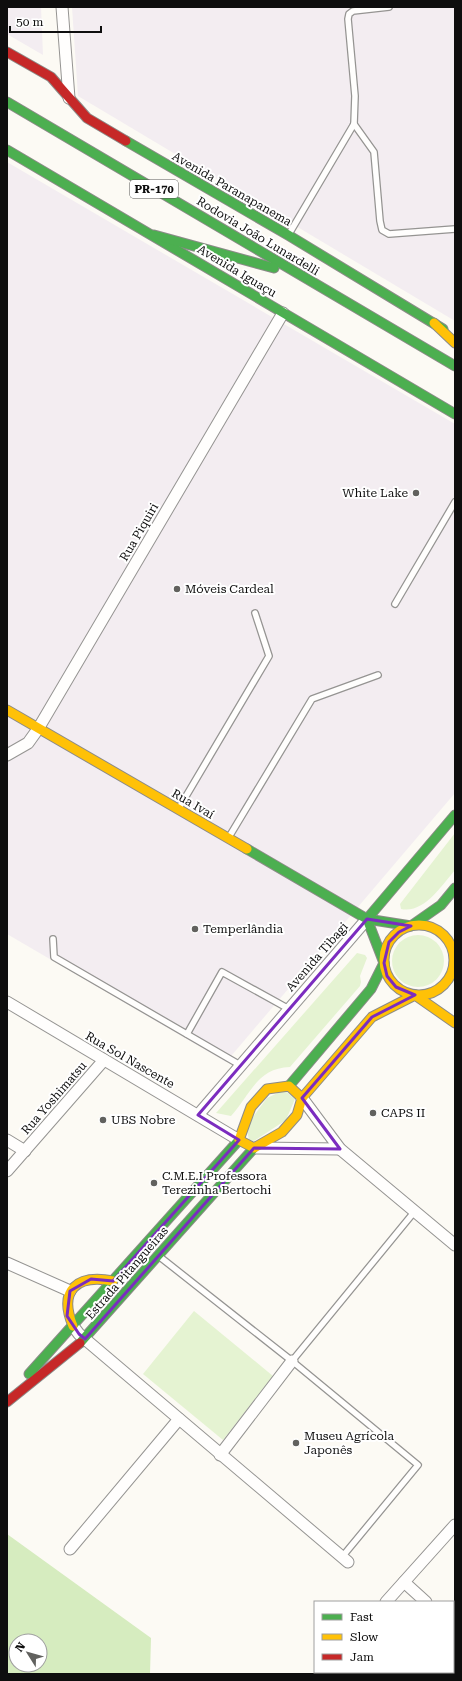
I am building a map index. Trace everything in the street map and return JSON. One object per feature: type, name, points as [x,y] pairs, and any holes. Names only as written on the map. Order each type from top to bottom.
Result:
[{"type":"main road","name":"Avenida Paranapanema","points":[[7,52],[50,77],[87,118],[288,235],[455,335]]},
{"type":"main road","name":"Rodovia João Lunardelli","points":[[7,102],[455,366]]},
{"type":"main road","name":"Avenida Iguaçu","points":[[7,150],[154,235],[455,414]]},
{"type":"main road","points":[[154,235],[302,276]]},
{"type":"main road","points":[[434,323],[455,343]]},
{"type":"main road","name":"Rua Ivaí","points":[[7,710],[367,919],[412,926]]},
{"type":"main road","name":"Avenida Tibagi","points":[[367,919],[455,815]]},
{"type":"main road","points":[[254,1148],[240,1140],[251,1108],[267,1089],[289,1086],[371,989],[384,963],[386,949],[389,942],[399,932],[412,926],[441,905],[455,888]]},
{"type":"main road","points":[[367,919],[384,963],[387,976],[396,987],[408,994],[422,996],[436,992],[446,983],[453,970],[455,942]]},
{"type":"main road","points":[[412,926],[426,926],[440,932],[450,942],[455,958]]},
{"type":"main road","points":[[415,995],[455,1023]]},
{"type":"main road","points":[[289,1086],[302,1098],[372,1017],[415,995]]},
{"type":"main road","name":"Estrada Pitangueiras","points":[[7,1402],[85,1339],[254,1148],[282,1132],[297,1115],[302,1098]]},
{"type":"main road","name":"Estrada Pitangueiras","points":[[7,1398],[240,1140]]},
{"type":"main road","points":[[72,1326],[66,1310],[70,1291],[78,1284],[91,1279],[113,1281]]},
{"type":"street","points":[[62,7],[69,98]]},
{"type":"street","name":"Rua Piquiri","points":[[7,755],[28,743],[38,728],[283,313]]},
{"type":"street","name":"Avenida Tibagi","points":[[198,1115],[367,919]]},
{"type":"street","name":"Rua Sol Nascente","points":[[7,1002],[240,1140]]},
{"type":"street","name":"Rua Yoshimatsu","points":[[7,1171],[104,1060]]},
{"type":"street","points":[[302,1098],[340,1149],[455,1245]]},
{"type":"street","points":[[7,1140],[25,1150]]},
{"type":"street","points":[[254,1148],[340,1149]]},
{"type":"street","points":[[7,1264],[70,1291]]},
{"type":"street","points":[[72,1326],[85,1339],[220,1455],[345,1560]]},
{"type":"street","points":[[220,1455],[292,1362]]},
{"type":"street","points":[[70,1549],[179,1419]]},
{"type":"street","points":[[387,1601],[455,1525]]},
{"type":"street","points":[[404,1582],[425,1601]]},
{"type":"lane","points":[[288,235],[354,124],[355,96],[348,19],[349,14],[353,11],[389,7]]},
{"type":"lane","points":[[354,124],[374,152],[382,230],[389,234],[455,229]]},
{"type":"lane","points":[[396,604],[455,502]]},
{"type":"lane","points":[[178,810],[269,656],[255,613]]},
{"type":"lane","points":[[228,839],[312,698],[378,675]]},
{"type":"lane","points":[[53,939],[54,957],[240,1065]]},
{"type":"lane","points":[[186,1034],[222,972],[289,1009]]},
{"type":"lane","points":[[292,1362],[415,1211]]},
{"type":"lane","points":[[158,1256],[292,1362],[418,1465],[345,1560]]},
{"type":"highlighted area","points":[[367,919],[411,926],[399,932],[389,942],[384,963],[387,976],[396,987],[415,995],[372,1017],[302,1098],[340,1149],[254,1148],[85,1339],[79,1334],[67,1316],[70,1291],[91,1279],[113,1281],[239,1140],[198,1115]]},
{"type":"shaded area","points":[[7,7],[41,7],[43,55],[7,34]]},
{"type":"shaded area","points":[[72,7],[455,7],[455,321],[78,96]]},
{"type":"shaded area","points":[[7,162],[455,424],[455,793],[226,1062],[7,934]]},
{"type":"green space","points":[[455,833],[455,870],[425,903],[409,909],[401,909],[400,904]]},
{"type":"green space","points":[[413,935],[423,935],[433,939],[440,946],[444,956],[444,966],[440,976],[433,983],[423,987],[413,987],[403,983],[396,976],[392,966],[392,956],[396,946],[403,939]]},
{"type":"green space","points":[[357,953],[365,955],[367,958],[360,976],[360,986],[290,1067],[270,1072],[262,1077],[231,1116],[216,1113]]},
{"type":"green space","points":[[284,1090],[295,1099],[286,1120],[254,1141],[249,1140],[247,1130],[250,1121],[267,1098]]},
{"type":"green space","points":[[194,1311],[273,1376],[223,1440],[143,1374]]},
{"type":"green space","points":[[7,1534],[151,1638],[150,1674],[7,1674]]},
{"type":"traffic: fast","points":[[7,102],[455,366]]},
{"type":"traffic: fast","points":[[126,141],[288,235],[443,329]]},
{"type":"traffic: fast","points":[[7,150],[455,414]]},
{"type":"traffic: fast","points":[[154,235],[274,268]]},
{"type":"traffic: fast","points":[[367,919],[455,815]]},
{"type":"traffic: fast","points":[[247,849],[367,919],[411,926],[441,905],[455,888]]},
{"type":"traffic: fast","points":[[289,1086],[371,989],[384,963],[367,919]]},
{"type":"traffic: fast","points":[[29,1374],[239,1140]]},
{"type":"traffic: fast","points":[[80,1343],[254,1148]]},
{"type":"traffic: slow","points":[[434,323],[455,343]]},
{"type":"traffic: slow","points":[[7,710],[247,849]]},
{"type":"traffic: slow","points":[[419,925],[432,928],[444,935],[451,947],[454,960],[451,973],[444,985],[432,992],[419,995],[406,992],[394,985],[387,973],[384,960],[387,947],[394,935],[406,928],[419,925]]},
{"type":"traffic: slow","points":[[302,1098],[372,1017],[415,995],[455,1023]]},
{"type":"traffic: slow","points":[[289,1086],[302,1098],[297,1115],[282,1132],[254,1148],[239,1140],[251,1107],[267,1089],[289,1086]]},
{"type":"traffic: slow","points":[[73,1326],[68,1303],[70,1294],[74,1287],[89,1280],[100,1279],[113,1281]]},
{"type":"traffic: jam","points":[[7,52],[51,77],[87,118],[126,141]]},
{"type":"traffic: jam","points":[[7,1402],[80,1343]]},
{"type":"place","name":"White Lake","points":[[416,493]]},
{"type":"place","name":"Móveis Cardeal","points":[[177,589]]},
{"type":"place","name":"Temperlândia","points":[[195,929]]},
{"type":"place","name":"CAPS II","points":[[373,1113]]},
{"type":"place","name":"UBS Nobre","points":[[103,1120]]},
{"type":"place","name":"C.M.E.I Professora Terezinha Bertochi","points":[[154,1183]]},
{"type":"place","name":"Museu Agrícola Japonês","points":[[296,1443]]}]
